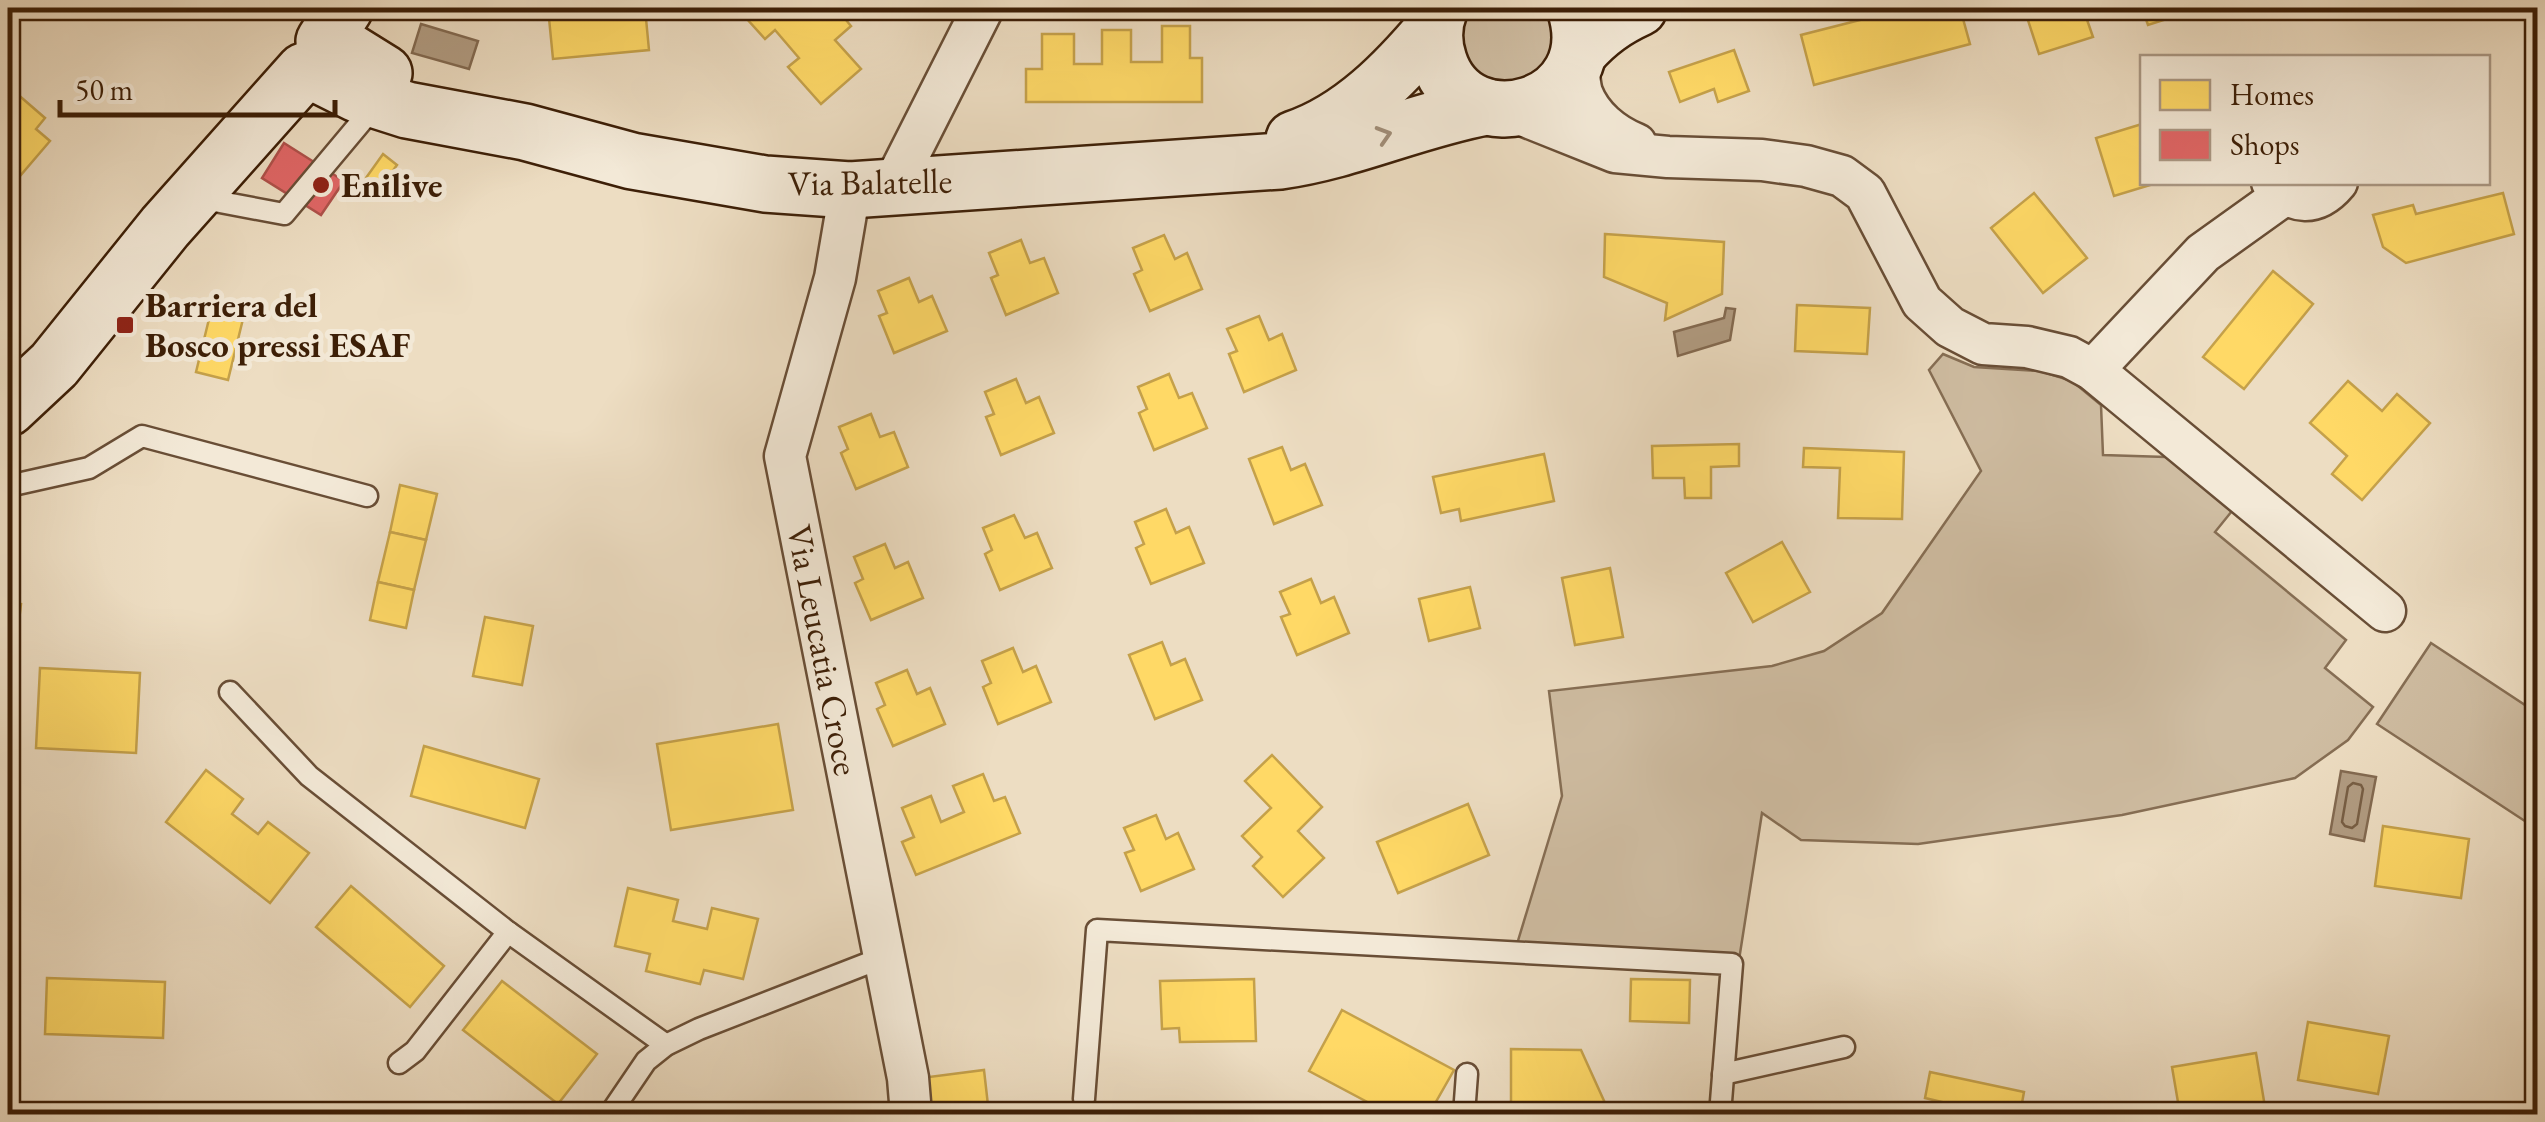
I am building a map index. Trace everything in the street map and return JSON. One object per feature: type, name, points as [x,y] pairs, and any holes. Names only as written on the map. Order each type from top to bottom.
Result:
[{"type":"main road","name":"Via Balatelle","points":[[311,42],[406,110],[525,132],[632,161],[707,175],[764,184],[872,188],[1280,161],[1314,156],[1460,112],[1532,105],[1552,95],[1568,79],[1578,39],[1639,8]]},
{"type":"main road","points":[[1437,18],[1435,48],[1440,68],[1467,98],[1498,108]]},
{"type":"main road","points":[[1220,165],[1315,132],[1354,107],[1404,64],[1437,18]]},
{"type":"main road","points":[[8,408],[54,365],[179,212],[226,120],[257,74],[351,20],[366,51],[376,91]]},
{"type":"street","name":"Via Leucatia Croce","points":[[911,1114],[908,1078],[785,456],[835,278],[872,188],[983,8]]},
{"type":"street","points":[[1578,39],[1582,91],[1596,117],[1626,140],[1668,157]]},
{"type":"street","points":[[1498,108],[1615,152],[1762,160],[1842,176],[1865,194],[1922,302],[1950,327],[1984,344],[2027,347],[2069,357],[2092,370],[2385,610]]},
{"type":"street","points":[[2092,370],[2203,253],[2278,189],[2302,201],[2322,198],[2335,185]]},
{"type":"lane","points":[[179,212],[284,214],[376,91]]},
{"type":"lane","points":[[8,483],[88,468],[142,436],[367,496]]},
{"type":"lane","points":[[230,692],[309,776],[508,932],[666,1045]]},
{"type":"lane","points":[[1084,1099],[1097,930],[1732,964],[1720,1114]]},
{"type":"lane","points":[[399,1062],[415,1051],[508,932]]},
{"type":"lane","points":[[610,1114],[646,1061],[666,1045],[884,957]]},
{"type":"lane","points":[[1724,1074],[1844,1047]]},
{"type":"lane","points":[[1464,1114],[1467,1074]]},
{"type":"shaded area","points":[[1466,8],[1555,8],[1564,32],[1540,80],[1488,83],[1462,57],[1460,21]]},
{"type":"shaded area","points":[[1943,354],[1974,367],[2040,371],[2072,381],[2101,405],[2103,455],[2166,457],[2232,511],[2215,532],[2346,640],[2325,668],[2373,707],[2348,740],[2295,778],[2122,815],[1918,844],[1801,840],[1762,813],[1739,960],[1517,944],[1562,796],[1549,691],[1772,666],[1824,651],[1882,613],[1981,471],[1929,370]]},
{"type":"shaded area","points":[[2431,643],[2537,713],[2537,829],[2377,724]]},
{"type":"water","points":[[421,24],[478,41],[469,69],[412,53]]},
{"type":"water","points":[[1726,308],[1735,309],[1730,340],[1678,356],[1674,332],[1724,318]]},
{"type":"water","points":[[2341,771],[2376,777],[2364,841],[2330,834]]},
{"type":"building: Homes","points":[[548,8],[645,8],[649,50],[553,59]]},
{"type":"building: Homes","points":[[737,8],[836,8],[851,26],[835,40],[861,69],[821,104],[788,67],[799,58],[775,30],[765,39]]},
{"type":"building: Homes","points":[[1907,8],[1960,8],[1970,44],[1814,85],[1801,35]]},
{"type":"building: Homes","points":[[2024,8],[2083,8],[2093,37],[2039,54]]},
{"type":"building: Homes","points":[[2142,8],[2198,8],[2198,9],[2148,25]]},
{"type":"building: Homes","points":[[1162,26],[1190,26],[1190,58],[1202,58],[1202,102],[1026,102],[1026,69],[1042,69],[1042,34],[1074,34],[1074,64],[1102,64],[1102,30],[1131,30],[1131,62],[1162,62]]},
{"type":"building: Homes","points":[[1734,50],[1749,91],[1718,102],[1714,89],[1680,102],[1669,72]]},
{"type":"building: Homes","points":[[15,92],[45,118],[36,129],[50,141],[8,190],[8,100]]},
{"type":"building: Homes","points":[[2140,125],[2140,185],[2150,185],[2114,196],[2096,138]]},
{"type":"building: Homes","points":[[383,154],[397,165],[373,198],[358,189]]},
{"type":"building: Homes","points":[[2034,193],[2087,258],[2043,293],[1991,228]]},
{"type":"building: Homes","points":[[2503,193],[2514,234],[2406,263],[2383,247],[2373,215],[2413,205],[2416,214]]},
{"type":"building: Homes","points":[[1605,234],[1724,242],[1722,294],[1665,320],[1667,303],[1604,277]]},
{"type":"building: Homes","points":[[1164,235],[1175,259],[1187,253],[1202,289],[1150,311],[1134,274],[1142,270],[1133,248]]},
{"type":"building: Homes","points":[[1021,240],[1030,263],[1044,258],[1058,293],[1006,315],[991,278],[998,275],[989,253]]},
{"type":"building: Homes","points":[[2273,271],[2313,304],[2244,389],[2203,357]]},
{"type":"building: Homes","points":[[909,278],[919,302],[932,296],[947,331],[894,353],[879,316],[887,313],[878,291]]},
{"type":"building: Homes","points":[[1797,305],[1870,308],[1867,354],[1795,351]]},
{"type":"building: Homes","points":[[211,311],[243,319],[228,380],[196,372]]},
{"type":"building: Homes","points":[[1259,316],[1269,340],[1282,334],[1296,370],[1244,392],[1229,354],[1237,351],[1227,329]]},
{"type":"building: Homes","points":[[1169,374],[1179,398],[1192,393],[1207,428],[1154,450],[1139,413],[1147,409],[1138,387]]},
{"type":"building: Homes","points":[[1016,379],[1026,403],[1039,397],[1054,433],[1001,455],[986,417],[994,414],[985,392]]},
{"type":"building: Homes","points":[[2348,381],[2382,411],[2397,394],[2430,423],[2362,500],[2332,474],[2347,456],[2310,423]]},
{"type":"building: Homes","points":[[871,414],[880,437],[894,432],[908,467],[856,489],[841,453],[848,449],[839,427]]},
{"type":"building: Homes","points":[[1739,444],[1739,466],[1711,467],[1711,498],[1685,498],[1684,478],[1653,478],[1652,446]]},
{"type":"building: Homes","points":[[1282,447],[1291,470],[1305,464],[1322,505],[1274,524],[1249,459]]},
{"type":"building: Homes","points":[[1804,448],[1904,452],[1902,519],[1838,518],[1840,468],[1803,467]]},
{"type":"building: Homes","points":[[1544,454],[1554,501],[1461,521],[1459,509],[1441,513],[1433,477]]},
{"type":"building: Homes","points":[[400,485],[437,494],[426,540],[390,532]]},
{"type":"building: Homes","points":[[1166,509],[1176,533],[1189,527],[1204,563],[1151,584],[1136,548],[1144,544],[1135,522]]},
{"type":"building: Homes","points":[[1014,515],[1025,538],[1037,533],[1052,568],[1000,590],[985,554],[992,550],[983,528]]},
{"type":"building: Homes","points":[[390,532],[426,540],[414,590],[378,582]]},
{"type":"building: Homes","points":[[1782,542],[1810,592],[1753,622],[1726,573]]},
{"type":"building: Homes","points":[[885,544],[895,568],[908,562],[923,598],[871,620],[855,583],[863,579],[854,557]]},
{"type":"building: Homes","points":[[1610,568],[1623,637],[1575,645],[1562,578]]},
{"type":"building: Homes","points":[[1311,579],[1321,603],[1334,597],[1349,633],[1297,655],[1281,617],[1290,614],[1280,592]]},
{"type":"building: Homes","points":[[378,582],[414,590],[406,628],[370,620]]},
{"type":"building: Homes","points":[[1470,587],[1480,628],[1429,641],[1419,599]]},
{"type":"building: Homes","points":[[8,602],[21,604],[18,629],[8,627]]},
{"type":"building: Homes","points":[[485,617],[533,626],[522,685],[473,676]]},
{"type":"building: Homes","points":[[1162,642],[1171,665],[1185,659],[1202,700],[1155,719],[1129,655]]},
{"type":"building: Homes","points":[[1013,648],[1023,672],[1036,666],[1051,702],[998,724],[983,687],[991,683],[982,661]]},
{"type":"building: Homes","points":[[40,668],[140,673],[136,753],[36,748]]},
{"type":"building: Homes","points":[[907,670],[917,694],[930,688],[945,724],[893,746],[877,709],[885,705],[876,683]]},
{"type":"building: Homes","points":[[778,724],[793,810],[671,830],[657,744]]},
{"type":"building: Homes","points":[[424,746],[539,779],[525,828],[411,796]]},
{"type":"building: Homes","points":[[1272,755],[1322,807],[1298,831],[1324,858],[1283,897],[1253,866],[1262,857],[1242,836],[1271,808],[1245,781]]},
{"type":"building: Homes","points":[[206,770],[243,799],[232,814],[258,834],[268,822],[309,853],[270,903],[166,822]]},
{"type":"building: Homes","points":[[983,774],[994,801],[1005,797],[1020,833],[916,875],[902,842],[914,837],[902,808],[931,796],[941,822],[964,812],[953,786]]},
{"type":"building: Homes","points":[[1468,804],[1489,855],[1398,893],[1377,842]]},
{"type":"building: Homes","points":[[1156,815],[1166,839],[1178,833],[1194,869],[1141,891],[1125,853],[1134,850],[1124,828]]},
{"type":"building: Homes","points":[[2383,826],[2469,839],[2461,898],[2375,886]]},
{"type":"building: Homes","points":[[351,886],[444,966],[410,1007],[316,927]]},
{"type":"building: Homes","points":[[628,888],[678,900],[673,921],[707,929],[712,908],[758,919],[743,979],[704,970],[700,984],[646,971],[650,954],[615,946]]},
{"type":"building: Homes","points":[[47,978],[165,982],[163,1038],[45,1034]]},
{"type":"building: Homes","points":[[1254,979],[1256,1041],[1180,1042],[1179,1028],[1162,1029],[1160,981]]},
{"type":"building: Homes","points":[[1631,979],[1690,980],[1689,1023],[1630,1021]]},
{"type":"building: Homes","points":[[502,981],[597,1054],[558,1104],[463,1030]]},
{"type":"building: Homes","points":[[1342,1010],[1454,1070],[1429,1114],[1390,1114],[1309,1071]]},
{"type":"building: Homes","points":[[2308,1022],[2389,1036],[2378,1094],[2298,1080]]},
{"type":"building: Homes","points":[[1511,1049],[1581,1050],[1610,1114],[1511,1114]]},
{"type":"building: Homes","points":[[2256,1053],[2266,1113],[2180,1114],[2172,1067]]},
{"type":"building: Homes","points":[[984,1070],[989,1114],[925,1114],[921,1078]]},
{"type":"building: Homes","points":[[1930,1072],[2024,1092],[2020,1114],[1944,1114],[1946,1103],[1925,1098]]},
{"type":"building: Shops","points":[[284,143],[344,181],[321,215],[262,178]]},
{"type":"place","name":"Enilive","points":[[321,185]]},
{"type":"place","name":"Barriera del Bosco pressi ESAF","points":[[125,325]]}]
